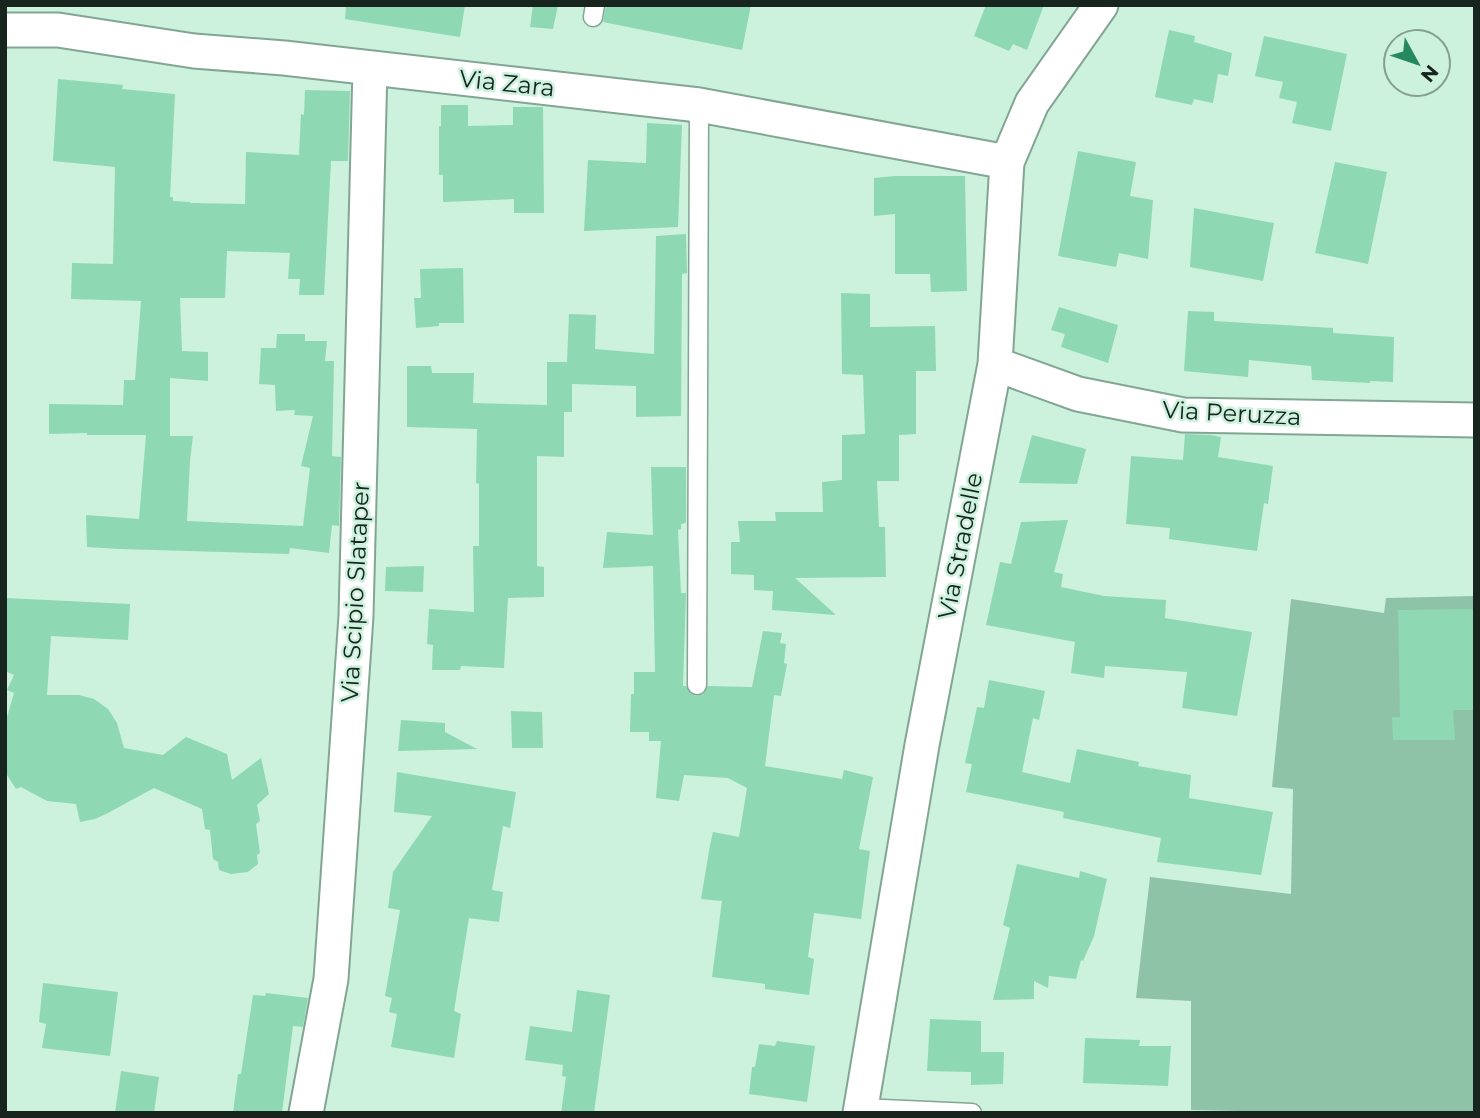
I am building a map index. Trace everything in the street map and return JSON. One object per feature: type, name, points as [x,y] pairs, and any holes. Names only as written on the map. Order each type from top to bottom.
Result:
[{"type":"street","name":"Via Stradelle","points":[[860,1111],[922,745],[995,365],[1007,162],[1032,103],[1101,5]]},
{"type":"street","name":"Via Zara","points":[[5,30],[58,30],[194,51],[284,58],[699,105],[1007,162]]},
{"type":"street","name":"Via Scipio Slataper","points":[[306,1113],[331,979],[356,616],[370,68]]},
{"type":"street","name":"Via Peruzza","points":[[995,365],[1078,394],[1182,415],[1475,420]]},
{"type":"lane","points":[[697,685],[699,105]]},
{"type":"lane","name":"Via Stradelle","points":[[860,1111],[972,1113]]},
{"type":"green space","points":[[1475,596],[1475,1113],[1191,1110],[1191,1001],[1136,998],[1150,877],[1291,894],[1293,789],[1272,787],[1291,599],[1384,613],[1386,598]]},
{"type":"building","points":[[346,5],[465,5],[460,37],[345,19]]},
{"type":"building","points":[[533,5],[558,5],[553,29],[530,27]]},
{"type":"building","points":[[606,5],[751,5],[742,50],[603,22]]},
{"type":"building","points":[[986,5],[1044,5],[1027,50],[1013,44],[1009,51],[974,36]]},
{"type":"building","points":[[1169,30],[1195,36],[1194,42],[1232,53],[1228,76],[1218,74],[1213,103],[1194,99],[1192,105],[1155,97]]},
{"type":"building","points":[[1264,36],[1347,54],[1331,131],[1292,123],[1297,102],[1279,98],[1283,82],[1255,76]]},
{"type":"building","points":[[58,79],[123,85],[122,89],[175,94],[170,197],[173,197],[173,201],[190,203],[245,204],[246,152],[299,155],[305,90],[350,91],[348,161],[331,161],[324,295],[299,295],[300,279],[288,279],[290,253],[227,251],[225,298],[180,298],[182,351],[208,352],[208,381],[170,378],[170,436],[193,436],[187,521],[303,526],[310,468],[301,466],[313,416],[294,415],[295,410],[276,411],[275,385],[259,384],[261,348],[276,348],[277,334],[305,334],[305,341],[327,341],[325,361],[334,361],[332,456],[341,457],[339,526],[332,525],[329,553],[290,548],[289,554],[87,547],[86,515],[139,519],[146,435],[49,434],[49,404],[123,405],[124,380],[135,380],[141,301],[71,299],[72,263],[113,264],[115,167],[53,161]]},
{"type":"building","points":[[441,105],[468,105],[468,126],[513,125],[513,107],[543,107],[544,213],[514,213],[514,199],[443,202],[443,175],[439,175]]},
{"type":"building","points":[[647,123],[682,125],[678,227],[584,231],[588,160],[646,163]]},
{"type":"building","points":[[1078,151],[1136,162],[1130,196],[1153,200],[1148,259],[1119,253],[1116,267],[1058,256]]},
{"type":"building","points":[[1335,162],[1387,172],[1368,264],[1315,253]]},
{"type":"building","points":[[965,176],[967,291],[931,292],[930,274],[895,274],[895,214],[874,216],[874,178]]},
{"type":"building","points":[[1194,208],[1274,223],[1263,281],[1190,267]]},
{"type":"building","points":[[686,234],[687,273],[682,274],[681,416],[636,417],[636,386],[572,384],[572,412],[564,412],[564,457],[537,456],[537,566],[544,567],[544,597],[508,598],[504,668],[461,666],[460,670],[432,670],[433,645],[427,644],[429,609],[474,612],[473,546],[479,546],[477,429],[407,427],[407,366],[431,366],[432,373],[474,373],[473,403],[547,405],[547,362],[567,362],[569,314],[596,315],[595,349],[654,354],[656,236]]},
{"type":"building","points":[[463,268],[464,323],[439,323],[439,326],[416,328],[414,298],[421,298],[420,269]]},
{"type":"building","points":[[841,293],[870,294],[870,327],[935,326],[936,371],[916,371],[916,434],[899,435],[899,481],[877,481],[879,527],[885,527],[886,577],[795,578],[836,615],[772,610],[773,591],[754,590],[754,575],[731,574],[731,542],[740,542],[738,521],[776,521],[775,512],[823,512],[822,482],[842,480],[842,435],[865,434],[863,375],[842,374]]},
{"type":"building","points":[[1059,307],[1118,325],[1108,363],[1061,347],[1065,334],[1051,330]]},
{"type":"building","points":[[1188,311],[1214,312],[1214,321],[1333,328],[1333,333],[1394,337],[1393,382],[1312,380],[1311,366],[1249,360],[1248,377],[1184,371]]},
{"type":"building","points":[[1185,434],[1221,437],[1218,457],[1273,466],[1268,504],[1264,503],[1257,551],[1169,539],[1170,528],[1126,524],[1131,456],[1183,460]]},
{"type":"building","points":[[1032,435],[1086,449],[1077,484],[1019,483]]},
{"type":"building","points":[[651,467],[686,467],[686,523],[681,524],[681,529],[678,530],[681,593],[686,593],[683,686],[696,696],[703,694],[708,686],[752,687],[763,631],[782,633],[780,643],[786,644],[784,663],[787,664],[781,696],[774,695],[765,766],[842,779],[844,770],[873,777],[859,849],[870,851],[861,919],[814,913],[808,957],[814,959],[809,995],[765,989],[765,984],[712,977],[722,901],[701,899],[710,845],[713,832],[739,837],[747,788],[728,778],[684,775],[679,801],[656,798],[661,741],[649,741],[649,732],[630,732],[634,672],[655,672],[653,566],[603,568],[607,532],[653,535]]},
{"type":"building","points":[[1068,520],[1054,572],[1063,574],[1061,587],[1104,596],[1166,600],[1165,618],[1252,632],[1237,716],[1182,708],[1187,672],[1105,666],[1104,678],[1071,673],[1075,642],[986,625],[1000,562],[1011,564],[1021,522]]},
{"type":"building","points":[[424,566],[423,592],[385,591],[386,567]]},
{"type":"building","points":[[5,598],[130,604],[128,640],[51,636],[47,695],[79,695],[94,699],[108,709],[117,723],[124,748],[163,755],[186,737],[227,754],[232,780],[261,758],[269,794],[257,805],[260,821],[256,824],[260,853],[257,855],[258,864],[248,872],[231,874],[219,870],[218,862],[213,859],[210,830],[205,829],[202,809],[154,788],[106,814],[80,822],[76,804],[47,801],[21,787],[16,789],[5,768],[5,724],[14,693],[7,690],[14,675],[5,671]]},
{"type":"building","points":[[1475,609],[1475,710],[1453,710],[1455,740],[1393,740],[1392,717],[1400,717],[1398,610]]},
{"type":"building","points":[[989,680],[1045,691],[1039,720],[1033,718],[1022,772],[1070,783],[1077,749],[1139,762],[1138,766],[1191,775],[1189,798],[1273,812],[1261,875],[1157,862],[1161,838],[1063,818],[1064,812],[966,792],[972,764],[965,763],[977,707],[984,708]]},
{"type":"building","points":[[511,711],[542,712],[543,748],[512,748]]},
{"type":"building","points":[[401,720],[445,723],[445,732],[477,749],[398,751]]},
{"type":"building","points":[[397,772],[516,792],[510,828],[503,826],[492,890],[503,892],[499,922],[469,918],[454,1011],[461,1014],[454,1058],[391,1047],[397,1014],[389,1012],[392,998],[385,996],[400,910],[388,908],[393,872],[432,816],[394,812]]},
{"type":"building","points":[[1017,864],[1079,878],[1080,871],[1107,879],[1094,936],[1083,961],[1081,960],[1076,979],[1049,976],[1048,988],[1034,981],[1034,999],[993,1000],[1010,928],[1003,925]]},
{"type":"building","points":[[43,983],[118,992],[110,1056],[42,1048],[46,1024],[39,1022]]},
{"type":"building","points":[[577,990],[610,995],[594,1113],[561,1113],[566,1077],[562,1076],[563,1065],[525,1060],[530,1026],[572,1032]]},
{"type":"building","points":[[266,993],[308,998],[303,1027],[293,1026],[282,1113],[233,1113],[253,995],[265,996]]},
{"type":"building","points":[[930,1019],[981,1021],[981,1052],[1004,1052],[1003,1084],[971,1085],[971,1072],[927,1071]]},
{"type":"building","points":[[1085,1038],[1140,1040],[1139,1046],[1171,1046],[1168,1086],[1083,1083]]},
{"type":"building","points":[[777,1041],[815,1046],[807,1102],[749,1094],[752,1067],[755,1067],[759,1044],[775,1046]]},
{"type":"building","points":[[121,1071],[159,1077],[154,1113],[115,1113]]}]
